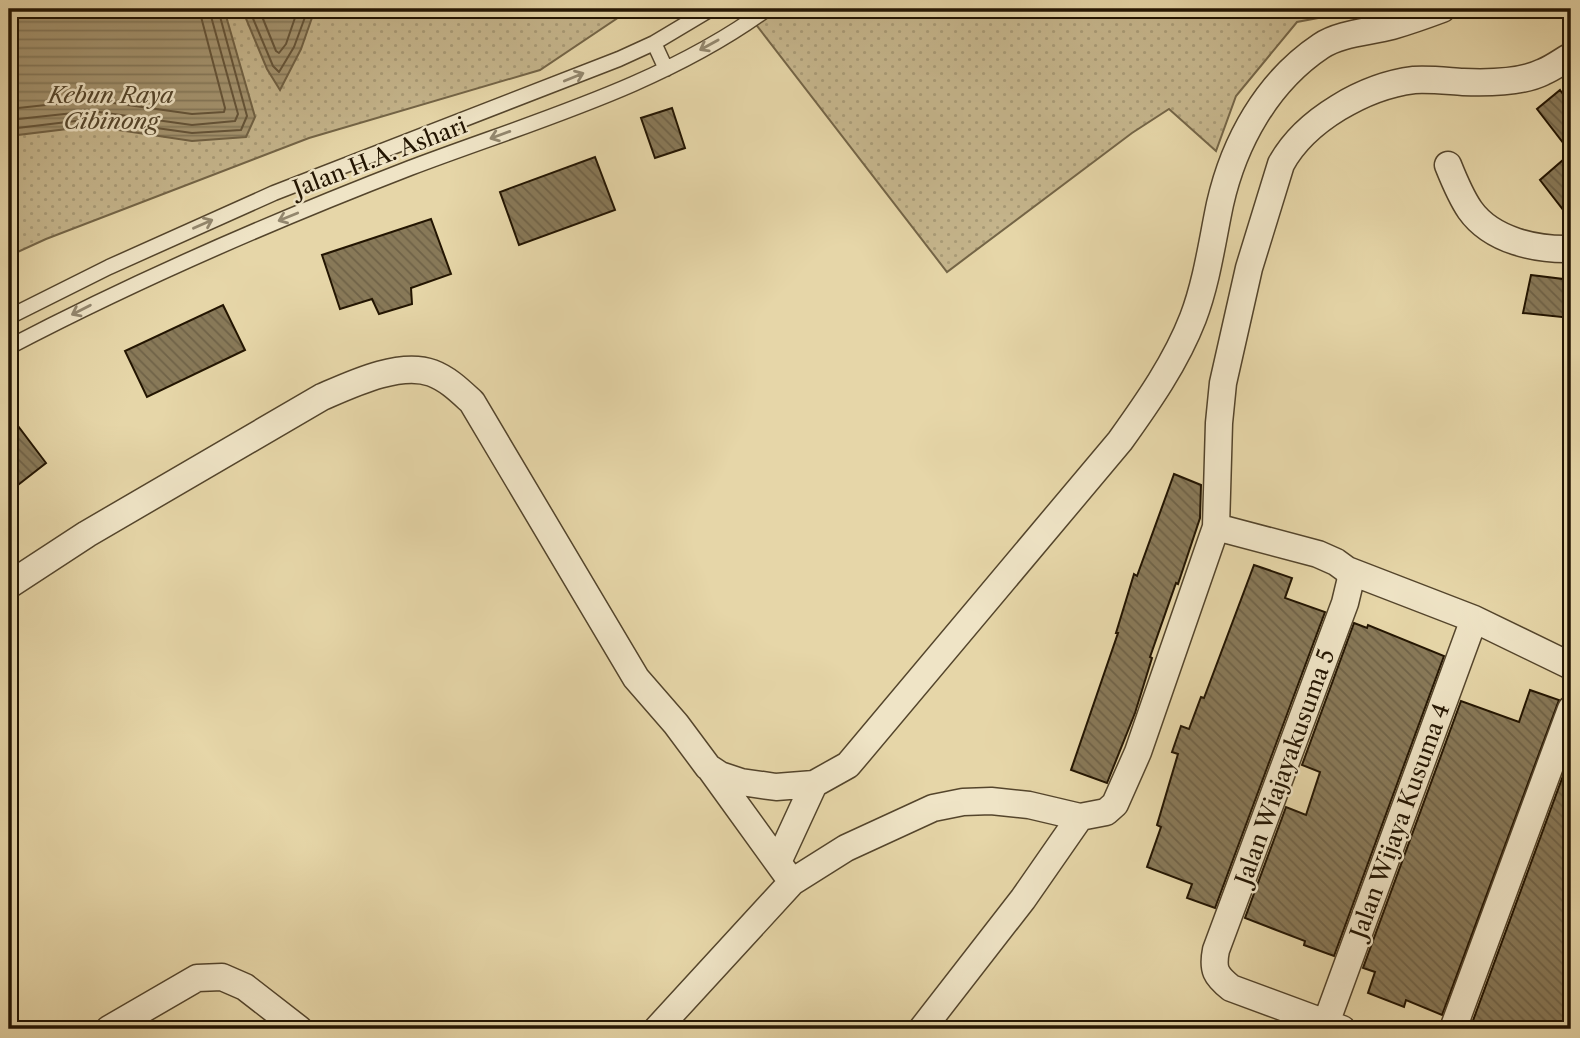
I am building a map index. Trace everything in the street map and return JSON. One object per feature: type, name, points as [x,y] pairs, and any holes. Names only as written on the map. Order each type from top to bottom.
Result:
[{"type":"street","points":[[708,767],[720,775],[741,782],[776,787],[814,784],[848,765],[1120,441],[1146,405],[1176,355],[1193,318],[1232,165],[1268,94],[1295,65],[1324,44],[1442,9]]},
{"type":"street","points":[[785,872],[846,848],[933,808],[963,802],[991,801],[1029,805],[1080,817],[1106,812],[1115,804],[1125,785],[1216,527],[1223,383],[1249,268],[1287,152],[1326,114],[1357,97],[1415,80],[1472,82],[1521,79],[1541,73],[1571,56]]},
{"type":"street","points":[[1448,165],[1470,210],[1483,224],[1531,246],[1571,249]]},
{"type":"street","points":[[9,585],[87,534],[322,397],[353,384],[397,371],[411,369],[430,372],[447,380],[472,402],[636,678],[676,724],[785,872]]},
{"type":"street","points":[[1216,527],[1318,554],[1347,570],[1474,619],[1571,666]]},
{"type":"street","name":"Jalan Wiajayakusuma 5","points":[[1334,1026],[1231,988],[1217,977],[1213,965],[1345,603],[1351,578],[1347,570]]},
{"type":"street","name":"Jalan Wijaya Kusuma 4","points":[[1334,1026],[1474,619]]},
{"type":"street","points":[[1453,1029],[1571,709]]},
{"type":"street","points":[[661,1025],[785,872],[814,784]]},
{"type":"street","points":[[922,1029],[1023,899],[1080,817]]},
{"type":"street","points":[[109,1029],[197,978],[222,977],[245,987],[299,1029]]},
{"type":"lane","name":"Jalan H.A. Ashari","points":[[9,317],[109,267],[274,192],[530,94],[654,43],[711,9]]},
{"type":"lane","name":"Jalan H.A. Ashari","points":[[9,347],[117,291],[181,263],[352,191],[666,69],[740,29],[767,9]]},
{"type":"lane","points":[[654,43],[666,69]]},
{"type":"lane","points":[[170,239],[181,263]]},
{"type":"green space","name":"Kebun Raya Cibinong","points":[[9,9],[631,9],[540,70],[309,138],[46,239],[9,256]]},
{"type":"green space","points":[[744,9],[1366,9],[1297,22],[1236,96],[1216,151],[1169,109],[1132,133],[947,272]]},
{"type":"water","points":[[9,9],[224,9],[255,117],[246,137],[192,141],[92,126],[9,136]]},
{"type":"water","points":[[242,9],[315,9],[301,49],[280,90],[267,69]]},
{"type":"building","points":[[1560,90],[1571,105],[1571,153],[1537,109]]},
{"type":"building","points":[[672,108],[685,148],[655,158],[641,118]]},
{"type":"building","points":[[1571,153],[1571,220],[1540,180]]},
{"type":"building","points":[[595,157],[615,210],[519,245],[500,192]]},
{"type":"building","points":[[431,219],[451,274],[411,288],[412,304],[379,314],[372,299],[340,309],[322,255]]},
{"type":"building","points":[[1531,275],[1571,280],[1571,318],[1523,313]]},
{"type":"building","points":[[223,305],[245,350],[147,397],[125,351]]},
{"type":"building","points":[[9,414],[46,463],[9,492]]},
{"type":"building","points":[[1174,474],[1201,485],[1200,518],[1150,657],[1152,658],[1135,713],[1107,783],[1071,770],[1118,633],[1134,574],[1137,576]]},
{"type":"building","points":[[1254,565],[1292,578],[1285,598],[1325,612],[1215,908],[1187,898],[1192,884],[1147,867],[1161,827],[1157,825],[1178,754],[1172,752],[1181,726],[1189,729],[1201,697],[1204,698]]},
{"type":"building","points":[[1354,623],[1367,628],[1368,625],[1444,656],[1334,956],[1304,945],[1305,941],[1245,918],[1286,807],[1306,815],[1320,772],[1302,765]]},
{"type":"building","points":[[1530,690],[1559,700],[1442,1015],[1406,1000],[1404,1007],[1368,993],[1375,972],[1363,968],[1461,701],[1519,722]]},
{"type":"building","points":[[1571,754],[1571,1029],[1478,1029],[1471,1026]]}]
